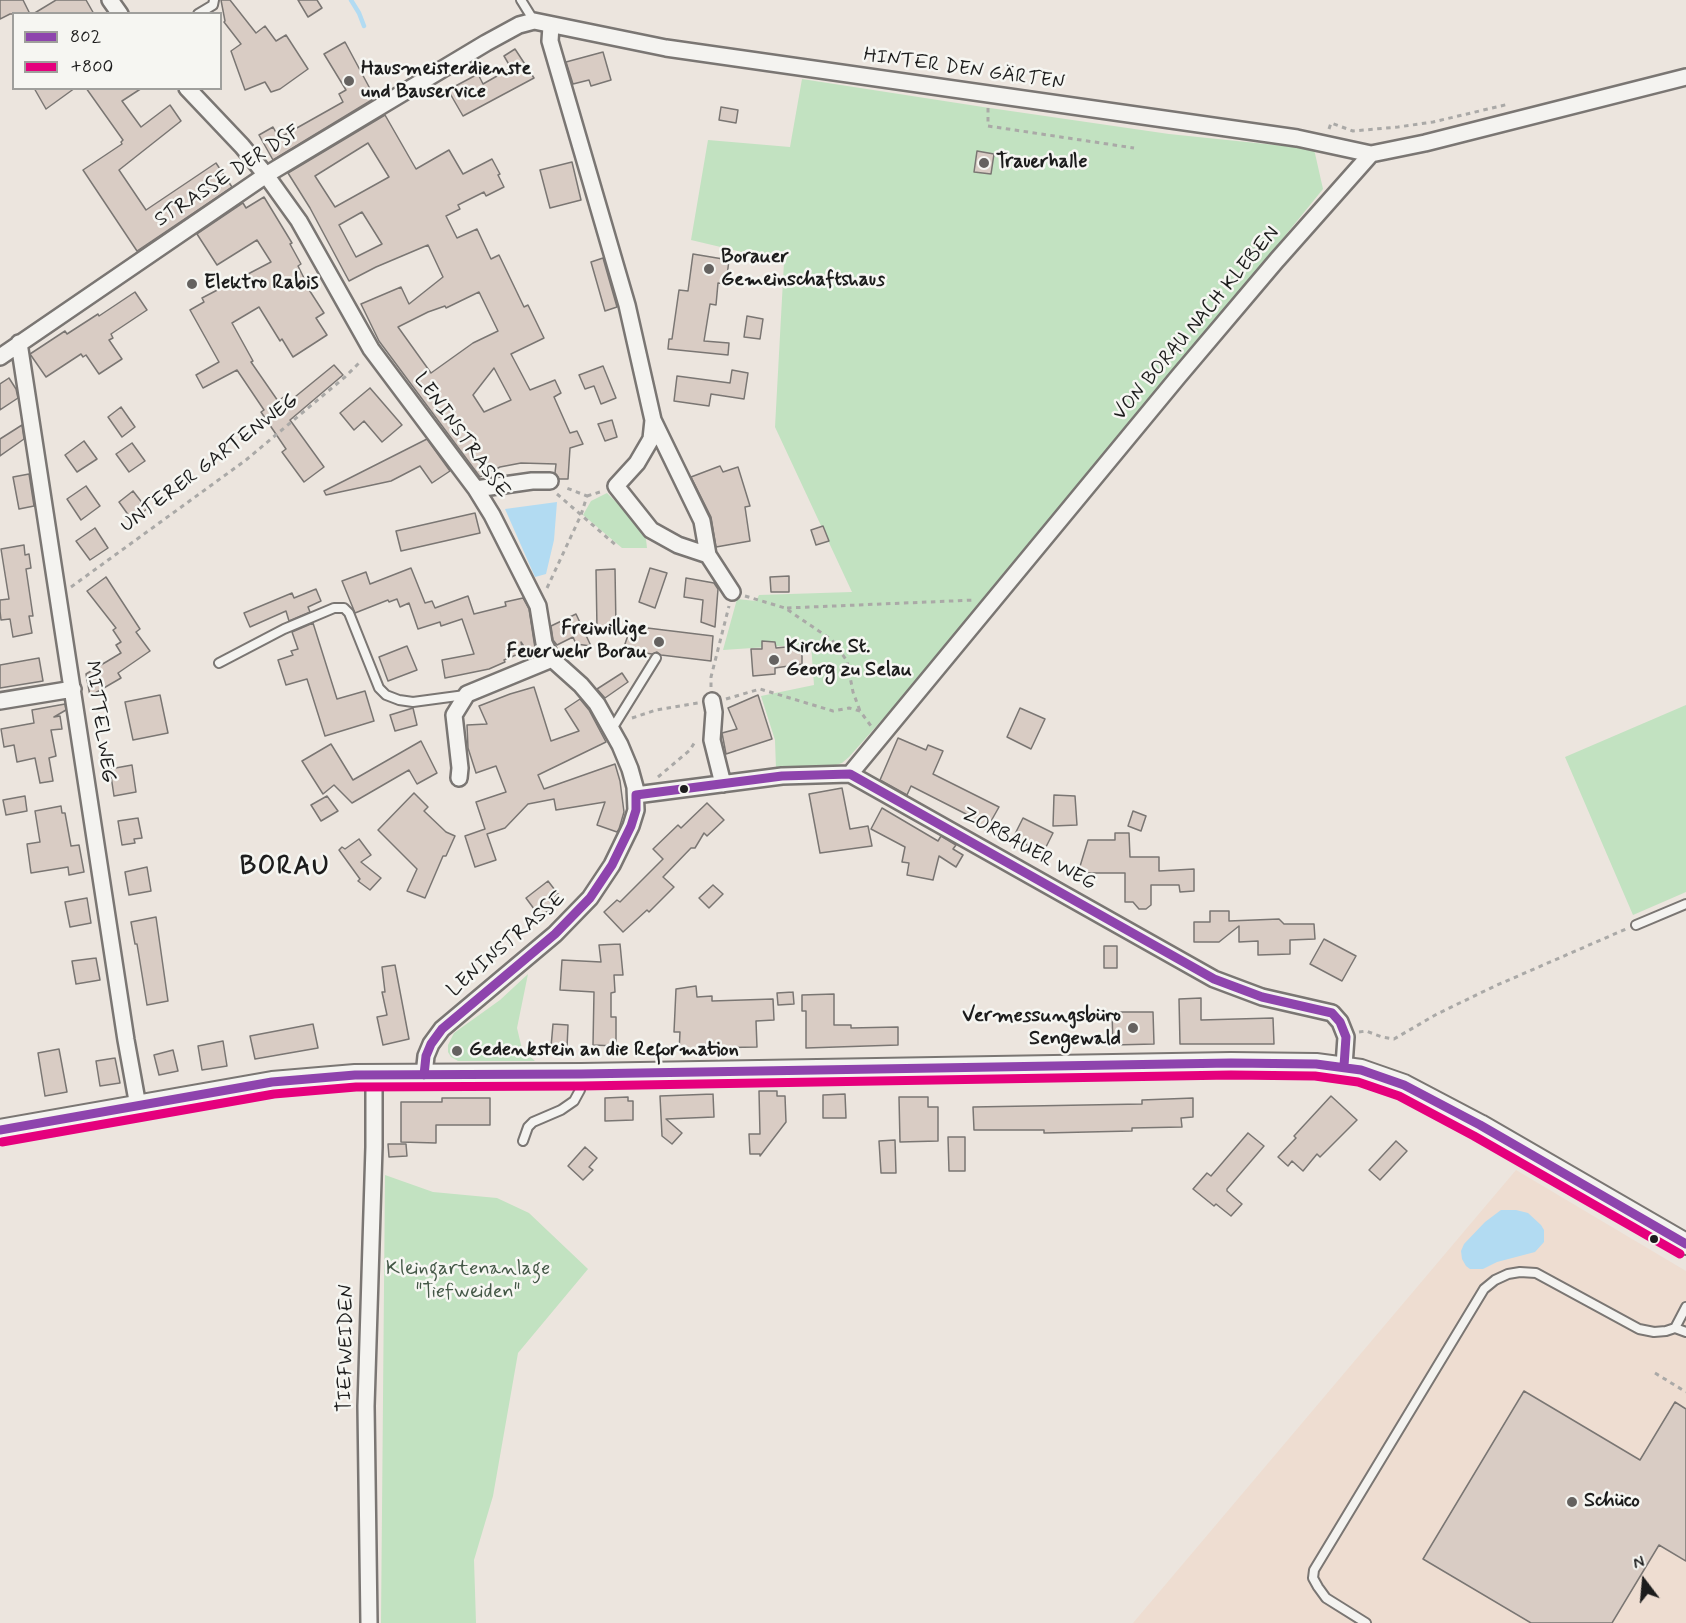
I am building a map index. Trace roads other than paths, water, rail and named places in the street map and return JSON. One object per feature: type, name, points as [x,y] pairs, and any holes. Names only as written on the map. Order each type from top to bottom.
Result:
[{"type":"main road","points":[[0,1131],[272,1082],[374,1075],[581,1074],[1293,1062],[1344,1066],[1385,1077],[1425,1096],[1686,1244]]},
{"type":"street","name":"HINTER DEN GÄRTEN","points":[[534,21],[666,48],[987,96],[1297,138],[1371,154]]},
{"type":"street","name":"STRASSE DER DSF","points":[[0,357],[266,175],[486,43],[519,25],[534,21]]},
{"type":"street","points":[[551,26],[550,41],[627,305],[653,420],[702,521],[708,555],[732,592]]},
{"type":"street","points":[[1371,154],[1436,140],[1686,77]]},
{"type":"street","name":"LENINSTRASSE","points":[[189,90],[266,175],[299,221],[371,349],[476,489],[492,515],[538,606],[544,643],[552,659],[581,685],[597,704],[612,729],[630,769],[636,795],[636,810],[631,826],[612,865],[590,898],[555,934],[442,1029],[431,1044],[426,1056],[424,1075]]},
{"type":"street","name":"VON BORAU NACH KLEBEN","points":[[850,774],[1239,305],[1371,154]]},
{"type":"street","name":"MITTELWEG","points":[[19,343],[122,1017],[138,1106]]},
{"type":"street","points":[[653,420],[651,439],[637,463],[616,486],[651,530],[678,545],[708,555]]},
{"type":"street","points":[[476,489],[546,481]]},
{"type":"street","points":[[459,778],[454,715],[466,694],[552,659]]},
{"type":"street","points":[[0,701],[73,689]]},
{"type":"street","points":[[713,706],[712,741],[723,784]]},
{"type":"street","points":[[636,795],[782,776],[850,774]]},
{"type":"street","name":"ZORBAUER WEG","points":[[850,774],[1214,979],[1241,991],[1332,1013],[1340,1022],[1346,1037],[1344,1066]]},
{"type":"street","name":"TIEFWEIDEN","points":[[369,1623],[366,1406],[374,1075]]},
{"type":"lane","points":[[201,12],[213,4],[214,0]]},
{"type":"lane","points":[[521,0],[534,21]]},
{"type":"lane","points":[[219,663],[284,629],[334,608],[344,608],[349,613],[379,688],[386,695],[413,702],[466,694]]},
{"type":"lane","points":[[612,729],[656,658]]},
{"type":"lane","points":[[1636,925],[1686,904]]},
{"type":"lane","points":[[523,1141],[528,1127],[533,1122],[561,1110],[574,1101],[580,1090],[581,1074]]},
{"type":"lane","points":[[1366,1623],[1326,1598],[1314,1578],[1314,1570],[1484,1289],[1495,1280],[1508,1274],[1536,1273],[1639,1329],[1654,1332],[1675,1328],[1686,1332]]},
{"type":"lane","points":[[1675,1328],[1686,1307]]},
{"type":"water","points":[[557,502],[554,540],[546,574],[535,577],[505,509]]},
{"type":"water","points":[[1501,1210],[1528,1213],[1544,1230],[1544,1242],[1535,1252],[1497,1262],[1483,1269],[1470,1269],[1462,1259],[1461,1251],[1464,1244],[1485,1222]]},
{"type":"waterway","points":[[351,0],[364,26]]},
{"type":"place","name":"Hausmeisterdienste und Bauservice","points":[[349,81]]},
{"type":"place","name":"Trauerhalle","points":[[984,163]]},
{"type":"place","name":"Borauer Gemeinschaftshaus","points":[[709,269]]},
{"type":"place","name":"Elektro Rabis","points":[[192,284]]},
{"type":"place","name":"Freiwillige Feuerwehr Borau","points":[[659,642]]},
{"type":"place","name":"Kirche St. Georg zu Selau","points":[[774,660]]},
{"type":"place","name":"Vermessungsbüro Sengewald","points":[[1133,1028]]},
{"type":"place","name":"Gedenkstein an die Reformation","points":[[457,1051]]},
{"type":"place","name":"Schüco","points":[[1572,1502]]},
{"type":"district","name":"BORAU","points":[[285,869]]},
{"type":"park label","name":"Kleingartenanlage \"Tiefweiden\"","points":[[468,1282]]}]
